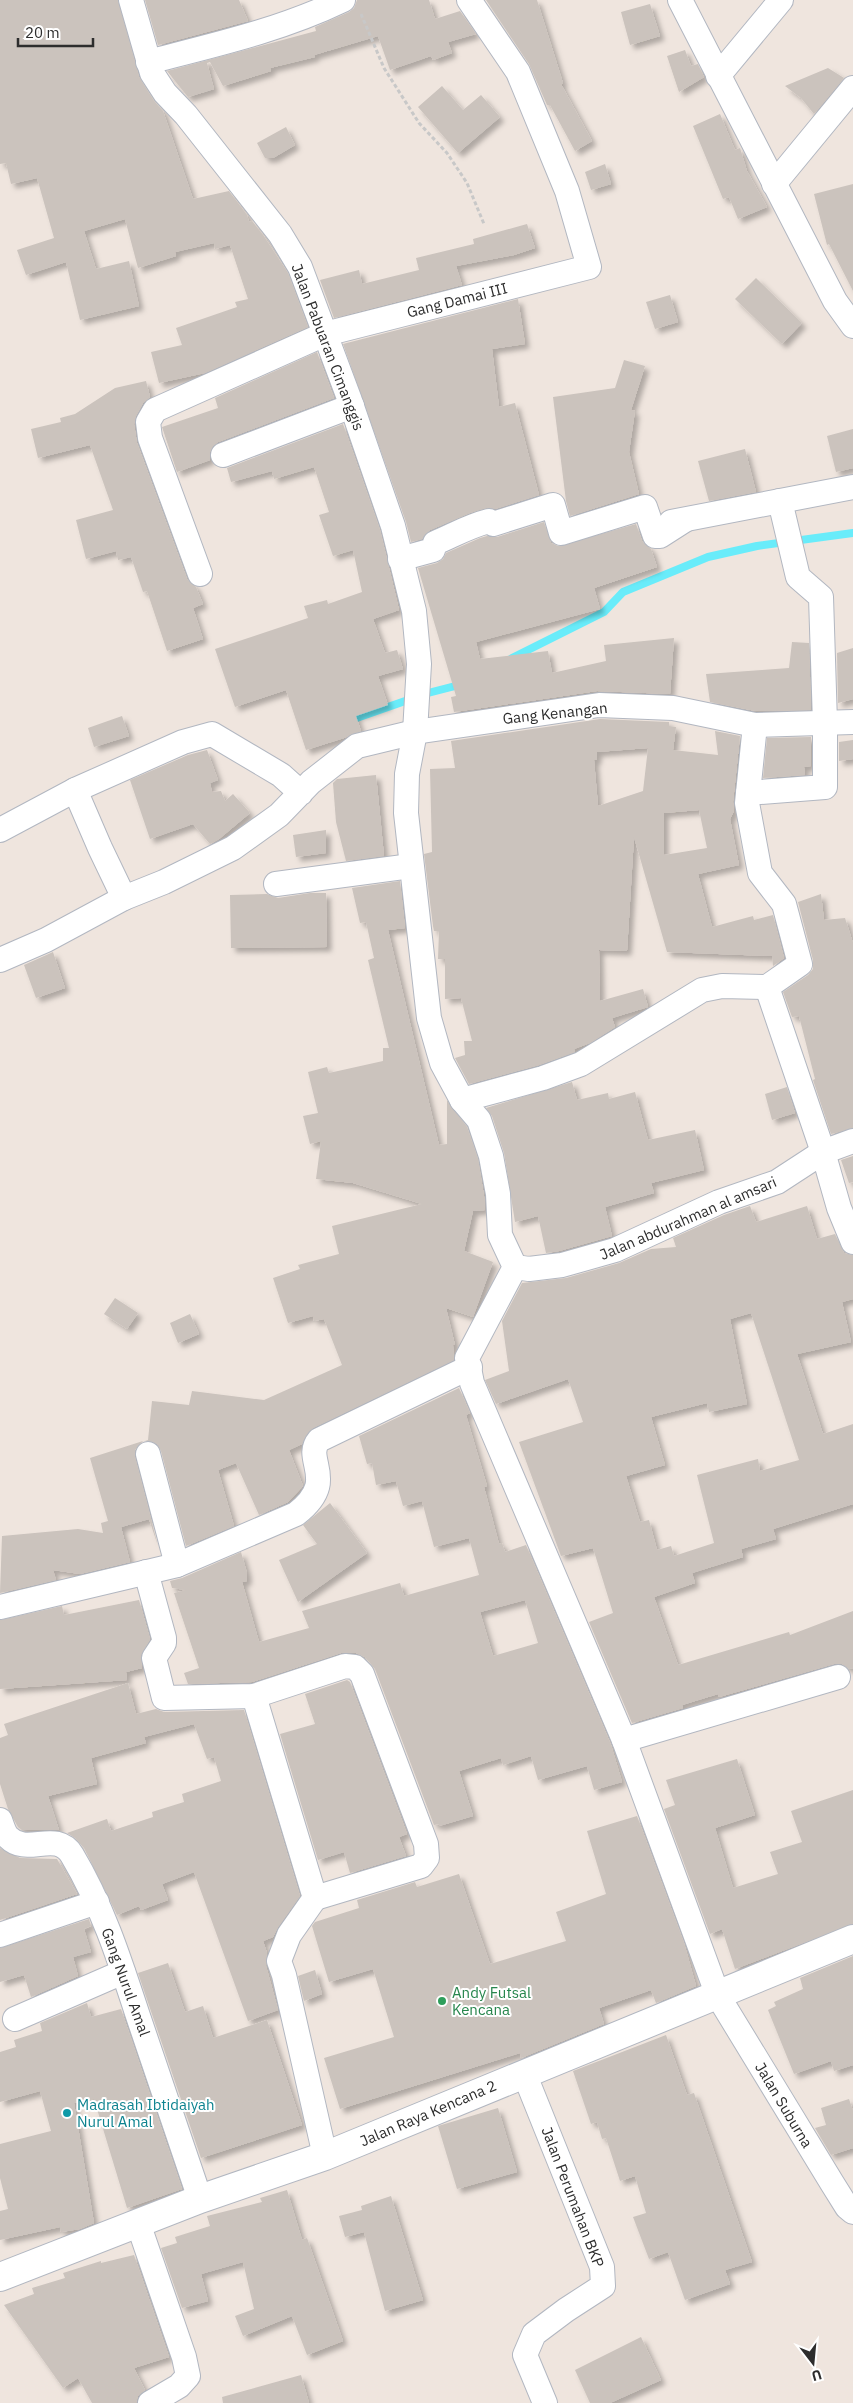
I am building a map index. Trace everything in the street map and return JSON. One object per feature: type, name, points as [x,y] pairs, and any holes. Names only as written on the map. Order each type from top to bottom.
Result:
[{"type":"street","name":"Jalan Pabuaran Cimanggis","points":[[131,0],[148,62],[165,93],[186,115],[280,234],[300,267],[352,406],[393,526],[414,611],[419,664],[415,732],[407,774],[406,812],[429,1018],[442,1063],[462,1100],[479,1120],[490,1156],[498,1194],[500,1235],[515,1267]]},
{"type":"street","name":"Gang Damai III","points":[[200,574],[150,438],[148,422],[155,410],[325,334],[589,267],[567,191],[518,72],[469,0]]},
{"type":"street","points":[[680,0],[835,301],[853,326]]},
{"type":"street","points":[[718,76],[781,0]]},
{"type":"street","points":[[148,62],[271,29],[351,4]]},
{"type":"street","points":[[774,184],[852,95]]},
{"type":"street","points":[[223,455],[352,406]]},
{"type":"street","points":[[658,525],[853,487]]},
{"type":"street","points":[[748,794],[824,786],[825,723],[821,597],[798,577],[780,501]]},
{"type":"street","points":[[400,559],[433,550],[435,543],[462,531],[465,527],[489,521],[493,524],[552,505],[560,533],[645,508],[654,536],[660,536],[685,520]]},
{"type":"street","name":"Gang Kenangan","points":[[0,960],[46,940],[124,898],[164,882],[233,848],[280,815],[334,763],[357,746],[415,732],[599,705],[673,708],[755,726],[853,722]]},
{"type":"street","points":[[462,1100],[543,1078],[581,1064],[702,990],[722,986],[767,986],[800,964],[784,904],[760,873],[747,803],[755,726]]},
{"type":"street","points":[[0,830],[75,790],[183,742],[212,734],[281,775],[301,793]]},
{"type":"street","points":[[75,790],[124,898]]},
{"type":"street","points":[[276,884],[411,866]]},
{"type":"street","points":[[767,986],[853,1242]]},
{"type":"street","name":"Jalan abdurahman al amsari","points":[[515,1267],[530,1269],[562,1265],[615,1250],[719,1202],[777,1182],[823,1152],[853,1141]]},
{"type":"street","points":[[0,1607],[177,1565],[296,1514],[309,1504],[319,1485],[319,1473],[314,1452],[315,1445],[320,1440],[470,1367],[467,1358],[515,1267]]},
{"type":"street","name":"Jalan Suburna","points":[[470,1367],[472,1383],[624,1740],[718,1996],[842,2199],[853,2212]]},
{"type":"street","points":[[148,1454],[177,1565]]},
{"type":"street","points":[[146,1572],[164,1638],[164,1643],[154,1658],[164,1698],[254,1696],[345,1666],[355,1667],[362,1674],[426,1844],[427,1858],[421,1866],[315,1898],[289,1935],[279,1961],[284,1974],[325,2156]]},
{"type":"street","points":[[624,1740],[838,1677]]},
{"type":"street","points":[[254,1696],[315,1898]]},
{"type":"street","name":"Gang Nurul Amal","points":[[0,1820],[7,1836],[20,1844],[26,1846],[55,1842],[64,1846],[71,1854],[97,1902],[123,1972],[200,2199]]},
{"type":"street","points":[[0,1935],[97,1902]]},
{"type":"street","name":"Jalan Raya Kencana 2","points":[[0,2278],[200,2199],[325,2156],[524,2072],[718,1996],[853,1939]]},
{"type":"street","points":[[15,2019],[123,1972]]},
{"type":"street","name":"Jalan Perumahan BKP","points":[[524,2072],[602,2268],[603,2286],[534,2334],[525,2355],[545,2403]]},
{"type":"street","points":[[138,2223],[184,2357],[188,2376],[179,2386],[150,2403]]},
{"type":"path","points":[[351,4],[384,68],[419,123],[447,153],[467,184],[484,224]]},
{"type":"building","points":[[0,0],[118,0],[139,77],[154,101],[163,111],[193,199],[229,191],[247,215],[249,222],[252,221],[263,235],[288,273],[308,327],[205,373],[159,383],[151,352],[182,345],[176,328],[237,307],[235,302],[248,299],[230,245],[215,249],[214,243],[175,252],[176,256],[138,268],[125,219],[84,231],[96,269],[129,261],[139,306],[80,320],[66,262],[26,275],[17,250],[54,238],[37,178],[11,184],[6,163],[0,164]]},
{"type":"building","points":[[145,0],[239,0],[248,21],[158,45]]},
{"type":"building","points":[[357,0],[429,0],[435,19],[460,11],[476,34],[448,42],[452,53],[433,60],[431,56],[390,70],[378,36],[314,55],[315,57],[270,68],[271,71],[223,86],[210,62],[207,63],[214,89],[188,97],[167,71],[316,31],[315,27],[349,12],[354,8]]},
{"type":"building","points":[[486,0],[537,0],[563,83],[561,84],[592,141],[575,151],[550,105],[547,105],[529,64]]},
{"type":"building","points":[[650,4],[660,36],[630,45],[621,12]]},
{"type":"building","points":[[685,50],[691,66],[698,64],[704,77],[679,92],[667,56]]},
{"type":"building","points":[[828,68],[844,78],[814,114],[801,98],[785,86]]},
{"type":"building","points":[[442,86],[463,110],[481,95],[500,117],[458,153],[418,107]]},
{"type":"building","points":[[720,114],[735,150],[740,148],[747,171],[767,207],[738,219],[729,197],[723,199],[693,126]]},
{"type":"building","points":[[286,127],[295,145],[273,158],[265,158],[257,143]]},
{"type":"building","points":[[605,164],[611,184],[591,190],[585,172]]},
{"type":"building","points":[[853,184],[853,291],[829,244],[827,245],[814,194]]},
{"type":"building","points":[[527,224],[535,248],[514,255],[456,266],[462,285],[334,318],[320,280],[359,270],[362,284],[419,270],[416,258],[474,244],[473,239]]},
{"type":"building","points":[[756,278],[802,323],[782,344],[735,299]]},
{"type":"building","points":[[670,295],[678,322],[655,329],[646,302]]},
{"type":"building","points":[[518,299],[525,344],[492,349],[499,407],[515,403],[539,495],[495,509],[486,508],[470,513],[430,530],[422,539],[411,542],[406,522],[343,344]]},
{"type":"building","points":[[317,352],[334,398],[218,442],[210,452],[210,460],[177,472],[162,427],[218,408],[215,398]]},
{"type":"building","points":[[624,360],[645,366],[631,410],[635,411],[629,452],[639,494],[570,516],[566,501],[553,397],[615,388]]},
{"type":"building","points":[[146,381],[150,397],[143,403],[136,416],[134,424],[137,443],[187,579],[196,587],[203,604],[193,608],[203,639],[167,651],[147,591],[143,592],[131,557],[118,560],[116,551],[86,559],[76,520],[113,510],[90,445],[38,458],[31,429],[61,422],[60,418],[75,414],[115,388]]},
{"type":"building","points":[[343,424],[380,530],[399,610],[373,619],[385,653],[397,650],[403,669],[378,676],[388,705],[356,716],[361,731],[306,750],[286,690],[235,707],[215,649],[308,618],[304,606],[327,600],[328,604],[362,592],[353,550],[333,556],[319,515],[329,512],[314,467],[274,479],[272,471],[231,482],[227,468]]},
{"type":"building","points":[[853,429],[853,468],[836,472],[827,436]]},
{"type":"building","points":[[745,449],[756,492],[709,501],[698,461]]},
{"type":"building","points":[[544,522],[551,543],[558,546],[636,524],[642,541],[651,549],[657,567],[594,588],[600,609],[476,642],[480,659],[548,651],[552,673],[606,661],[604,645],[674,638],[670,694],[597,691],[454,712],[451,697],[456,696],[418,568],[437,563],[443,559],[446,553],[480,538],[487,536],[497,537]]},
{"type":"building","points":[[792,642],[809,643],[811,710],[756,711],[710,702],[706,674],[789,668]]},
{"type":"building","points":[[853,648],[853,699],[838,703],[837,653]]},
{"type":"building","points":[[122,716],[129,736],[94,747],[88,728]]},
{"type":"building","points":[[600,719],[669,722],[669,726],[676,727],[673,750],[718,755],[715,731],[740,736],[733,802],[734,811],[730,819],[739,865],[698,874],[712,927],[753,916],[754,920],[773,915],[784,958],[773,966],[772,956],[667,952],[634,837],[627,951],[599,950],[600,1001],[643,989],[648,1007],[612,1018],[615,1027],[590,1043],[574,1049],[575,1052],[539,1065],[469,1084],[455,1058],[465,1055],[464,1041],[472,1041],[461,998],[445,999],[445,959],[438,959],[439,931],[434,931],[433,926],[424,854],[432,852],[430,769],[455,768],[451,741]],"holes":[[[648,748],[643,791],[598,806],[594,760],[597,760],[597,752]],[[699,810],[707,848],[664,855],[664,813]]]},
{"type":"building","points":[[811,737],[811,766],[804,767],[805,775],[763,778],[767,738]]},
{"type":"building","points":[[853,740],[853,759],[839,761],[839,742]]},
{"type":"building","points":[[207,750],[218,780],[210,783],[212,792],[221,791],[225,801],[233,794],[250,813],[219,839],[210,844],[193,824],[150,839],[130,780],[188,755]]},
{"type":"building","points":[[376,775],[384,856],[346,861],[336,822],[333,783],[337,779]]},
{"type":"building","points":[[326,830],[326,853],[296,857],[293,835]]},
{"type":"building","points":[[400,881],[405,928],[388,930],[439,1145],[447,1144],[447,1100],[467,1127],[478,1159],[485,1210],[473,1211],[464,1251],[493,1262],[473,1317],[446,1308],[455,1345],[453,1345],[454,1360],[313,1428],[302,1444],[289,1450],[303,1486],[288,1502],[259,1515],[236,1463],[218,1470],[234,1526],[186,1546],[161,1451],[157,1444],[145,1441],[148,1440],[152,1401],[189,1405],[192,1391],[264,1400],[342,1365],[324,1319],[314,1321],[313,1316],[288,1323],[273,1278],[300,1269],[298,1265],[339,1254],[332,1226],[422,1204],[353,1183],[316,1179],[321,1141],[310,1144],[303,1116],[318,1113],[308,1072],[327,1067],[329,1073],[383,1061],[383,1048],[389,1048],[368,960],[374,958],[366,922],[360,923],[352,888]]},
{"type":"building","points":[[310,893],[326,893],[327,947],[231,948],[230,895],[267,894],[278,898]]},
{"type":"building","points":[[821,894],[824,920],[845,918],[853,943],[853,1128],[831,1134],[813,1080],[815,1079],[799,1016],[792,1017],[783,992],[808,975],[813,969],[813,960],[798,902]]},
{"type":"building","points":[[53,952],[65,988],[36,998],[24,965]]},
{"type":"building","points":[[572,1082],[577,1100],[608,1093],[609,1099],[635,1092],[648,1140],[695,1130],[704,1170],[651,1183],[654,1193],[605,1207],[612,1236],[546,1253],[538,1216],[515,1222],[504,1153],[492,1116],[486,1108]]},
{"type":"building","points":[[787,1087],[795,1113],[772,1120],[765,1094]]},
{"type":"building","points":[[853,1156],[853,1182],[849,1183],[841,1160]]},
{"type":"building","points":[[750,1206],[756,1222],[807,1206],[817,1239],[835,1234],[844,1253],[853,1255],[853,1299],[842,1302],[851,1342],[797,1354],[823,1434],[853,1424],[853,1504],[773,1529],[776,1539],[741,1549],[743,1557],[692,1573],[695,1583],[654,1597],[678,1665],[789,1632],[790,1635],[853,1611],[853,1668],[849,1669],[842,1664],[834,1664],[719,1697],[718,1694],[682,1705],[683,1708],[632,1723],[589,1622],[613,1613],[593,1548],[561,1556],[519,1442],[583,1422],[568,1379],[496,1404],[485,1380],[509,1371],[502,1321],[522,1283],[566,1278],[619,1263],[651,1249],[676,1247],[673,1238],[724,1215]],"holes":[[[751,1313],[799,1460],[760,1471],[758,1459],[697,1475],[714,1543],[674,1556],[671,1546],[657,1550],[649,1520],[640,1522],[626,1476],[665,1465],[651,1417],[707,1403],[709,1412],[747,1404],[730,1319]]]},
{"type":"building","points":[[115,1298],[138,1313],[127,1329],[104,1314]]},
{"type":"building","points":[[190,1314],[199,1334],[178,1343],[170,1323]]},
{"type":"building","points":[[459,1388],[470,1413],[466,1415],[487,1486],[484,1487],[499,1544],[502,1543],[505,1552],[526,1545],[611,1745],[622,1782],[594,1790],[587,1766],[538,1780],[531,1756],[503,1765],[501,1758],[459,1771],[473,1816],[439,1826],[439,1824],[434,1825],[375,1669],[365,1657],[356,1653],[341,1653],[252,1682],[188,1684],[184,1673],[199,1668],[174,1593],[186,1590],[172,1588],[170,1581],[182,1578],[241,1552],[247,1573],[247,1581],[242,1582],[259,1642],[309,1628],[302,1611],[400,1583],[404,1596],[479,1575],[469,1538],[434,1547],[422,1501],[403,1506],[396,1481],[376,1485],[372,1463],[367,1464],[359,1436]],"holes":[[[525,1600],[538,1643],[493,1656],[480,1612]]]},
{"type":"building","points":[[143,1441],[135,1450],[135,1457],[158,1546],[149,1519],[121,1527],[130,1562],[80,1574],[53,1570],[56,1580],[0,1593],[2,1536],[78,1529],[103,1533],[101,1523],[108,1521],[90,1458]]},
{"type":"building","points":[[330,1503],[367,1553],[298,1602],[279,1560],[317,1544],[303,1525]]},
{"type":"building","points":[[139,1600],[150,1639],[141,1655],[142,1668],[126,1672],[127,1680],[0,1689],[0,1620],[62,1606],[64,1615]]},
{"type":"building","points":[[347,1680],[350,1682],[407,1834],[399,1837],[406,1856],[350,1873],[344,1852],[318,1860],[280,1734],[315,1724],[305,1694]]},
{"type":"building","points":[[128,1683],[136,1714],[156,1709],[164,1712],[244,1710],[300,1896],[273,1937],[263,1941],[267,1953],[266,1966],[278,2010],[248,2021],[194,1872],[162,1884],[168,1900],[141,1910],[139,1906],[117,1915],[84,1848],[75,1838],[67,1833],[107,1819],[111,1831],[153,1817],[152,1812],[184,1802],[182,1794],[221,1781],[214,1757],[207,1759],[194,1724],[144,1737],[146,1743],[91,1758],[97,1784],[48,1796],[59,1830],[22,1830],[18,1827],[8,1809],[0,1784],[0,1738],[8,1735],[4,1724]]},
{"type":"building","points":[[737,1759],[755,1815],[715,1828],[733,1888],[778,1874],[770,1852],[802,1842],[791,1811],[853,1790],[853,1924],[735,1969],[722,1929],[710,1934],[664,1809],[675,1805],[666,1780]]},
{"type":"building","points":[[637,1816],[684,1943],[696,1986],[656,2003],[651,1990],[599,2008],[604,2024],[521,2058],[520,2053],[340,2109],[324,2058],[394,2037],[373,1969],[329,1982],[312,1926],[315,1922],[359,1908],[357,1900],[415,1882],[417,1887],[459,1874],[490,1964],[566,1941],[556,1912],[606,1894],[587,1831]]},
{"type":"building","points":[[0,1848],[20,1858],[57,1859],[77,1894],[0,1920]]},
{"type":"building","points":[[89,1919],[91,1926],[84,1929],[91,1952],[73,1957],[78,1976],[31,1997],[24,1975],[0,1982],[0,1948]]},
{"type":"building","points":[[853,1956],[853,2065],[834,2071],[831,2061],[794,2074],[768,2010],[776,2006],[774,2002],[803,1989],[800,1978]]},
{"type":"building","points":[[168,1963],[185,2012],[203,2006],[213,2038],[267,2020],[302,2125],[201,2158],[138,1973]]},
{"type":"building","points":[[315,1970],[322,1994],[304,2001],[298,1976]]},
{"type":"building","points":[[87,2003],[91,2017],[121,2009],[182,2189],[127,2208],[94,2099],[74,2103],[94,2223],[80,2229],[61,2232],[60,2227],[0,2240],[0,2211],[8,2209],[0,2178],[0,2144],[51,2131],[40,2091],[0,2102],[0,2052],[16,2047],[14,2040],[42,2031],[40,2023]]},
{"type":"building","points":[[666,2035],[687,2095],[694,2093],[752,2262],[725,2270],[730,2284],[685,2300],[668,2252],[649,2259],[633,2217],[646,2213],[635,2176],[620,2181],[606,2138],[602,2139],[597,2122],[591,2124],[573,2071]]},
{"type":"building","points":[[849,2099],[853,2111],[853,2148],[831,2155],[815,2128],[826,2125],[821,2108]]},
{"type":"building","points":[[498,2108],[517,2172],[457,2189],[438,2126]]},
{"type":"building","points":[[287,2190],[302,2240],[307,2238],[343,2341],[307,2355],[292,2316],[243,2336],[235,2316],[254,2309],[243,2262],[201,2274],[208,2301],[182,2308],[161,2248],[177,2243],[175,2237],[210,2226],[207,2216],[262,2202],[260,2198]]},
{"type":"building","points":[[391,2196],[423,2300],[385,2311],[364,2232],[345,2237],[339,2216],[362,2210],[361,2206]]},
{"type":"building","points":[[134,2255],[169,2357],[134,2368],[145,2390],[138,2396],[136,2403],[92,2403],[78,2378],[63,2388],[4,2305],[34,2294],[32,2288],[65,2278],[63,2273],[101,2261],[101,2263]]},
{"type":"building","points":[[641,2337],[661,2380],[610,2403],[590,2403],[575,2370]]},
{"type":"building","points":[[301,2375],[309,2403],[223,2403],[222,2397]]},
{"type":"waterway","points":[[512,658],[604,612],[623,592],[708,557],[757,546],[853,533]]},
{"type":"waterway","points":[[348,721],[428,693],[463,684]]},
{"type":"place","name":"Andy Futsal Kencana","points":[[442,2001]]},
{"type":"place","name":"Madrasah Ibtidaiyah Nurul Amal","points":[[67,2113]]}]
